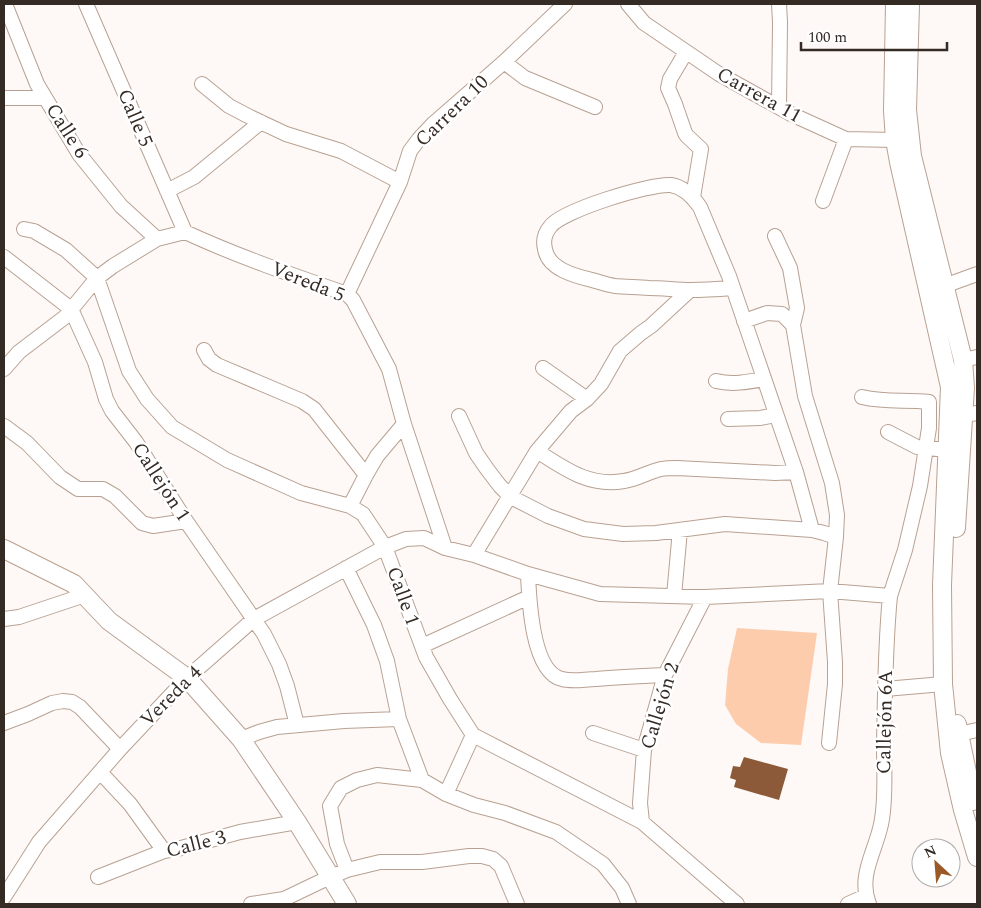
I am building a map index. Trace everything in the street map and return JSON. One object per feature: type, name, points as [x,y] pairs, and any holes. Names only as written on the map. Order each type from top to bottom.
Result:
[{"type":"main road","points":[[895,4],[892,111],[912,156],[944,286],[970,359],[965,388],[970,414],[960,482],[949,608],[952,678],[959,734],[977,816]]},
{"type":"main road","points":[[910,4],[907,110],[899,162],[950,386],[942,585],[943,684],[950,753],[963,810],[977,857]]},
{"type":"main road","points":[[4,549],[74,584],[109,621],[187,678],[241,739],[297,822],[347,904]]},
{"type":"street","name":"Calle 6","points":[[5,4],[37,84],[80,154],[121,206],[157,239]]},
{"type":"street","name":"Calle 5","points":[[86,4],[185,232]]},
{"type":"street","name":"Carrera 10","points":[[347,294],[400,182],[410,151],[419,139],[433,124],[504,62],[565,4]]},
{"type":"street","name":"Carrera 11","points":[[628,4],[644,23],[686,52],[719,74],[791,114],[846,139],[903,139]]},
{"type":"street","points":[[779,4],[779,106]]},
{"type":"street","points":[[686,52],[670,79],[668,88],[685,133],[701,148],[693,197]]},
{"type":"street","points":[[504,62],[525,78],[595,107]]},
{"type":"street","points":[[202,84],[229,106],[261,122],[286,134],[341,151],[400,182]]},
{"type":"street","points":[[4,98],[46,98]]},
{"type":"street","points":[[167,190],[194,177],[261,122]]},
{"type":"street","points":[[823,201],[846,139]]},
{"type":"street","points":[[733,288],[690,290],[613,286],[574,275],[556,266],[545,253],[545,237],[549,227],[556,221],[578,210],[617,196],[671,185],[684,190],[693,197],[700,207],[729,276],[796,472],[812,530]]},
{"type":"street","points":[[24,229],[34,231],[66,250],[97,278]]},
{"type":"street","points":[[4,369],[19,352],[68,313],[97,278],[157,239],[185,232]]},
{"type":"street","name":"Vereda 5","points":[[185,232],[214,246],[347,294],[353,300],[389,369],[404,424],[445,548]]},
{"type":"street","points":[[775,236],[790,268],[797,308],[793,325],[805,396],[832,483],[837,514],[830,591],[835,662],[829,743]]},
{"type":"street","name":"Callejón 1","points":[[4,257],[68,313],[95,362],[106,399],[112,411],[136,442],[186,521],[264,634],[288,686],[297,725]]},
{"type":"street","points":[[944,286],[977,274]]},
{"type":"street","name":"Calle 1","points":[[97,278],[129,371],[147,399],[172,427],[227,460],[301,493],[350,506],[363,514],[385,547],[426,657],[473,735]]},
{"type":"street","points":[[474,556],[537,451],[571,411],[587,399],[601,384],[620,351],[641,332],[651,326],[690,290]]},
{"type":"street","points":[[744,321],[767,313],[782,314],[793,325]]},
{"type":"street","points":[[204,350],[209,359],[217,365],[302,401],[314,409],[366,475]]},
{"type":"street","points":[[543,368],[587,399]]},
{"type":"street","points":[[716,381],[734,384],[764,379]]},
{"type":"street","points":[[862,397],[884,401],[950,403]]},
{"type":"street","name":"Callejón 6A","points":[[867,900],[864,883],[866,871],[882,820],[886,633],[890,596],[905,550],[920,486],[928,428],[929,402]]},
{"type":"street","points":[[728,419],[776,415]]},
{"type":"street","points":[[459,416],[468,437],[482,461],[510,497],[548,516],[584,529],[623,534],[656,533],[725,524],[812,530],[836,537]]},
{"type":"street","points":[[350,506],[377,456],[404,424]]},
{"type":"street","points":[[4,426],[27,443],[60,478],[78,489],[104,489],[115,496],[142,523],[153,526],[186,521]]},
{"type":"street","points":[[888,432],[909,444],[925,448],[948,450]]},
{"type":"street","points":[[537,451],[582,478],[602,483],[624,481],[661,469],[677,468],[775,473],[796,472]]},
{"type":"street","points":[[674,596],[680,530]]},
{"type":"street","name":"Vereda 4","points":[[4,897],[39,842],[100,772],[187,678],[254,619],[385,547],[406,539],[424,538],[445,548],[600,594],[705,596],[830,591]]},
{"type":"street","points":[[346,568],[374,625],[387,661],[399,719],[422,780]]},
{"type":"street","points":[[528,574],[534,636],[540,656],[549,671],[560,679],[576,680],[665,675]]},
{"type":"street","points":[[830,591],[890,596]]},
{"type":"street","points":[[4,619],[19,617],[85,595]]},
{"type":"street","name":"Callejón 2","points":[[642,822],[640,802],[644,750],[665,675],[705,596]]},
{"type":"street","points":[[422,646],[529,597]]},
{"type":"street","points":[[885,689],[943,684]]},
{"type":"street","points":[[4,723],[52,703],[72,702],[80,707],[120,750]]},
{"type":"street","points":[[241,739],[277,727],[344,721],[399,719]]},
{"type":"street","points":[[959,734],[977,730]]},
{"type":"street","points":[[593,734],[644,750]]},
{"type":"street","points":[[446,794],[473,735],[642,822],[737,904]]},
{"type":"street","points":[[100,772],[130,804],[164,851]]},
{"type":"street","points":[[347,870],[337,844],[330,806],[341,788],[357,780],[377,775],[422,780],[446,794],[474,805],[505,813],[556,832],[603,864],[622,888],[629,904]]},
{"type":"street","name":"Calle 3","points":[[98,877],[164,851],[240,832],[297,822]]},
{"type":"street","points":[[252,904],[283,902],[330,877],[347,870],[380,862],[422,862],[482,856],[493,858],[501,866],[517,904]]},
{"type":"street","points":[[848,904],[867,900]]},
{"type":"shaded area","points":[[737,628],[817,633],[801,745],[761,743],[736,724],[725,705],[728,669]]},
{"type":"building","points":[[744,757],[788,769],[779,800],[734,787],[736,780],[730,778],[733,766],[740,767]]}]
